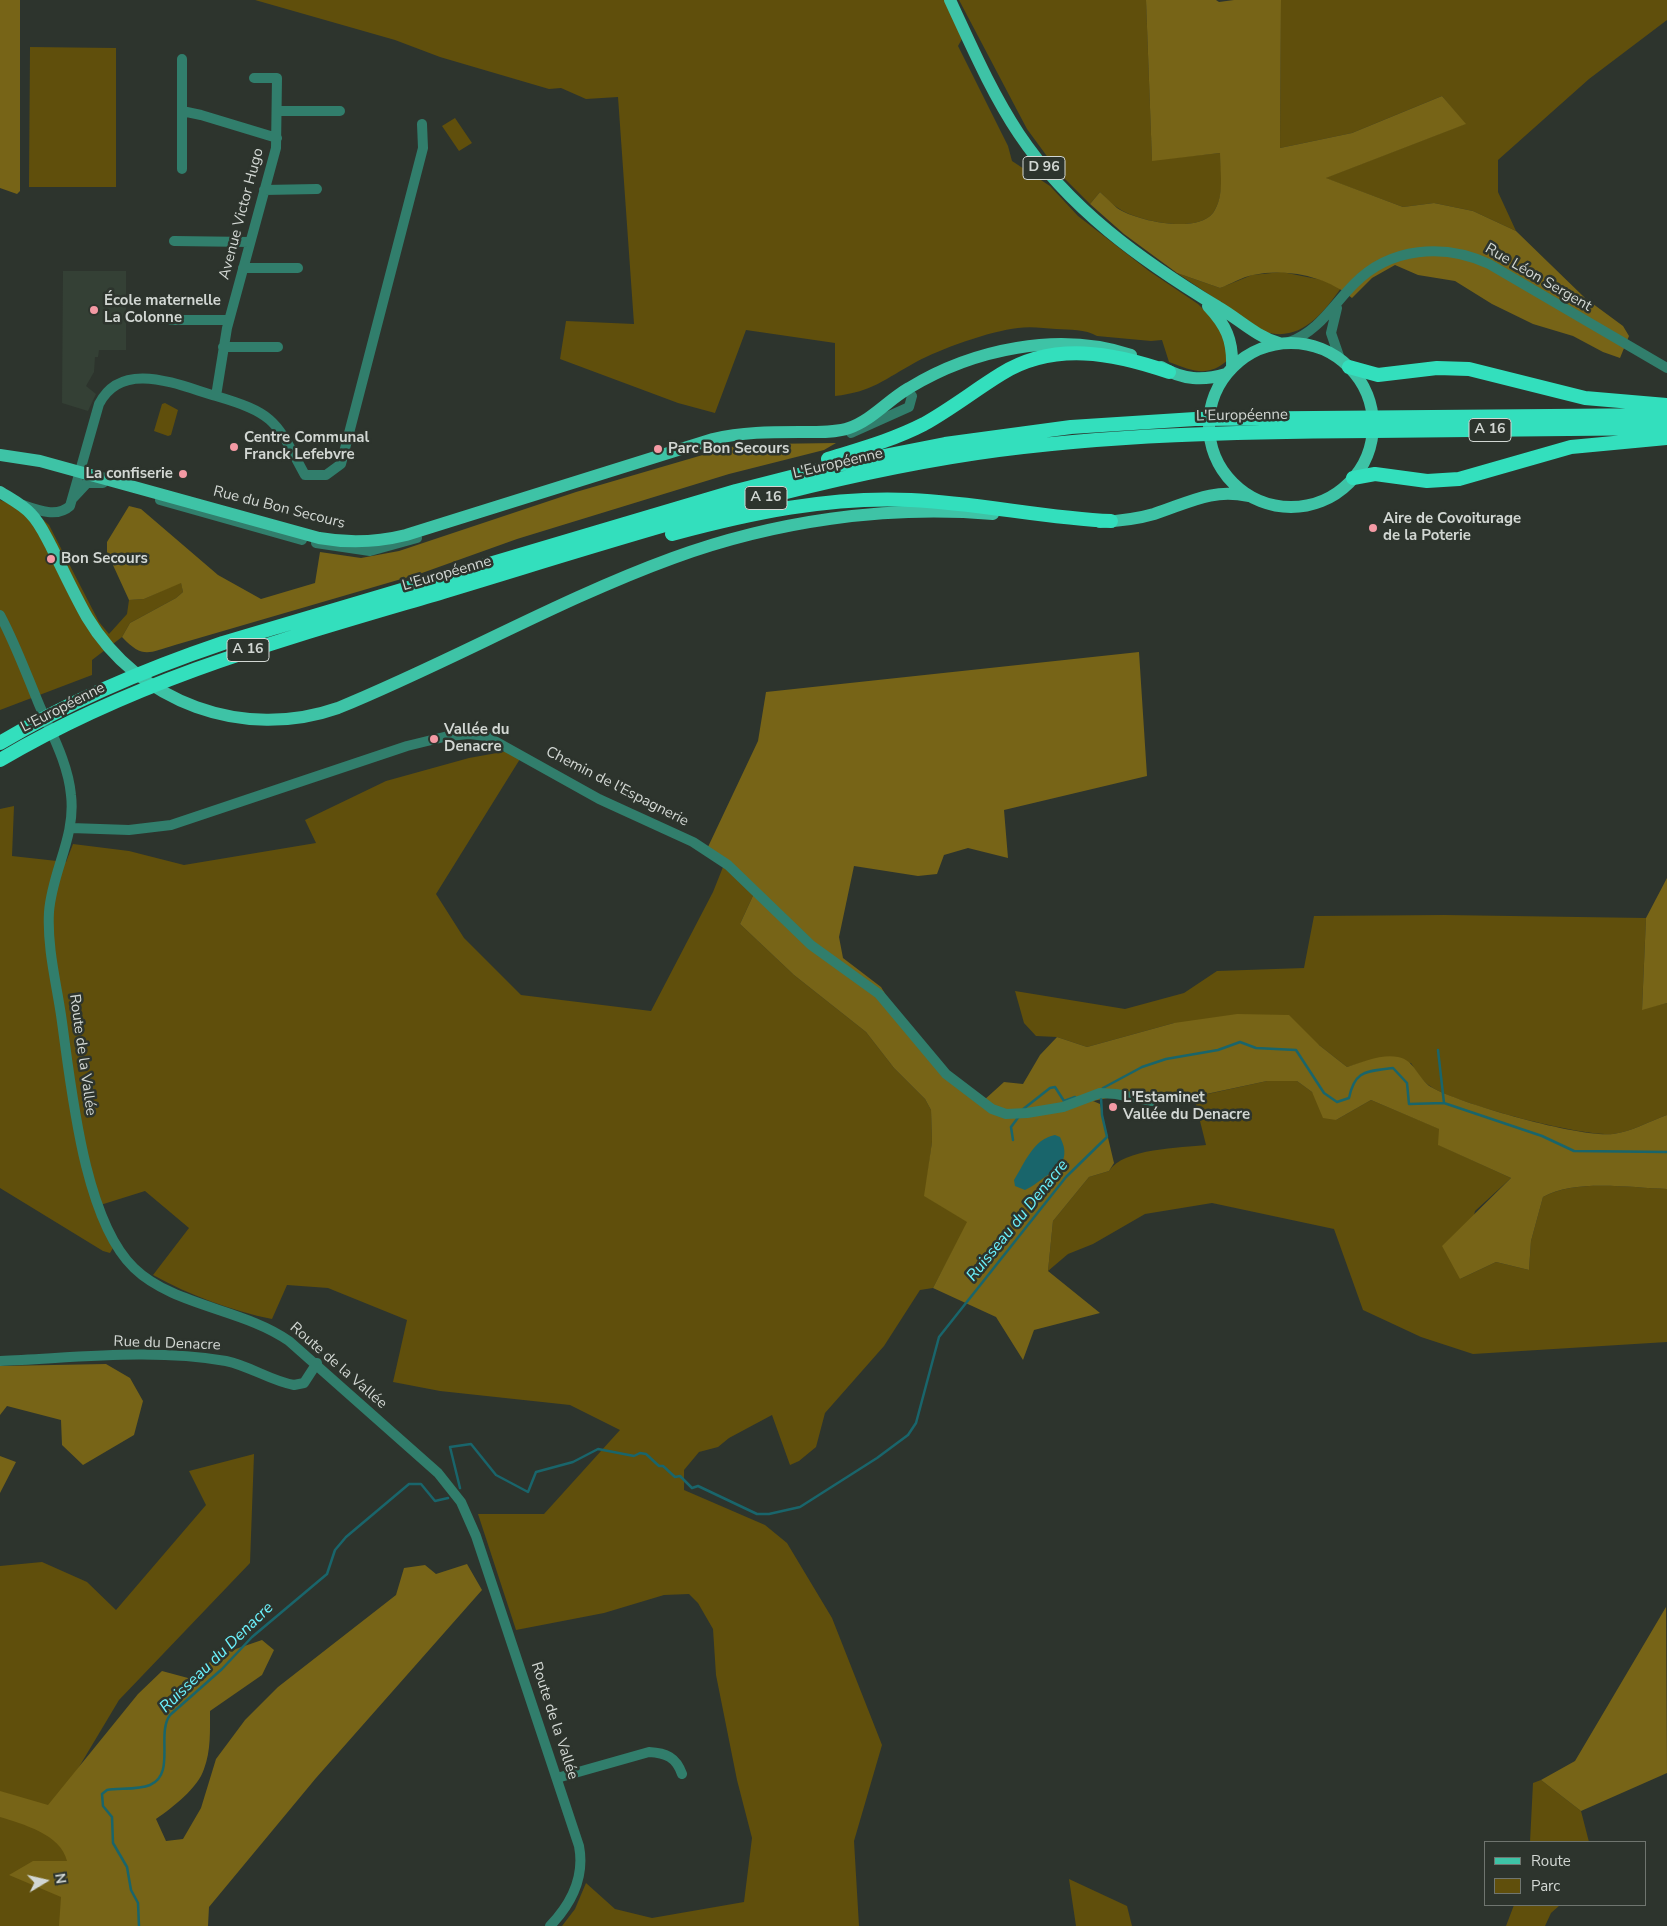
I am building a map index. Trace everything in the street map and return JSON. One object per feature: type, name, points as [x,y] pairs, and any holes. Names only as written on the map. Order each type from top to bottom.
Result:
[{"type":"highway","points":[[791,477],[806,465],[874,444],[924,424],[1006,370],[1040,357],[1074,352],[1104,355],[1134,361],[1169,372]]},
{"type":"highway","points":[[1344,363],[1378,375],[1437,368],[1469,369],[1585,398],[1667,405]]},
{"type":"highway","name":"L'Européenne","points":[[1417,424],[1667,415]]},
{"type":"highway","name":"L'Européenne","points":[[0,743],[87,697],[155,667],[206,649],[600,531],[791,477],[890,454],[962,441],[1062,428],[1163,421],[1252,418],[1336,424],[1667,428]]},
{"type":"highway","name":"L'Européenne","points":[[0,760],[94,709],[187,671],[264,645],[752,501],[885,469],[1011,448],[1157,435],[1250,432],[1336,424]]},
{"type":"highway","points":[[1353,478],[1375,474],[1426,481],[1459,479],[1571,447],[1667,438]]},
{"type":"highway","points":[[508,573],[752,515],[831,502],[923,501],[1111,521]]},
{"type":"main road","name":"D 96","points":[[950,0],[1006,113],[1042,165],[1072,198],[1113,236],[1192,291],[1259,336],[1284,343]]},
{"type":"main road","name":"D 96","points":[[1192,291],[1226,328],[1232,345],[1229,370]]},
{"type":"main road","points":[[0,492],[30,512],[38,523],[87,617],[110,649],[143,679],[179,701],[220,715],[253,719],[293,718],[325,712],[658,564],[733,539],[804,523],[879,514],[946,512],[992,514],[1065,522],[1111,521],[1148,516],[1211,494],[1229,493],[1248,496],[1277,506],[1306,506],[1334,496],[1353,478],[1367,456],[1373,424],[1366,393],[1344,363],[1318,347],[1284,343],[1252,352],[1229,370],[1211,402],[1208,418],[1214,456],[1224,474],[1248,496]]},
{"type":"main road","name":"Rue du Bon Secours","points":[[0,455],[35,460],[304,534],[345,541],[399,536],[550,492],[728,436],[838,430],[864,421],[906,389],[936,374],[967,361],[1011,349],[1044,345],[1084,346],[1116,351],[1156,364],[1169,372],[1197,379],[1229,370]]},
{"type":"street","points":[[182,60],[182,169]]},
{"type":"street","name":"Avenue Victor Hugo","points":[[216,396],[229,320],[276,138],[277,78],[254,78]]},
{"type":"street","points":[[182,111],[276,138]]},
{"type":"street","points":[[277,111],[340,111]]},
{"type":"street","points":[[73,498],[98,404],[104,396],[118,385],[132,379],[149,378],[254,408],[268,417],[284,435],[305,476],[326,475],[341,464],[423,148],[422,124]]},
{"type":"street","points":[[264,190],[317,190]]},
{"type":"street","points":[[174,241],[250,242]]},
{"type":"street","name":"Rue Léon Sergent","points":[[1341,301],[1359,279],[1391,259],[1418,252],[1452,252],[1477,259],[1496,268],[1631,349],[1667,368]]},
{"type":"street","points":[[243,268],[298,268]]},
{"type":"street","points":[[1284,343],[1311,331],[1341,301]]},
{"type":"street","points":[[1341,301],[1332,321],[1331,332],[1344,363]]},
{"type":"street","points":[[172,320],[229,320]]},
{"type":"street","points":[[223,348],[278,347]]},
{"type":"street","name":"Rue du Bon Secours","points":[[612,472],[726,442],[846,435],[909,406],[912,396],[906,389]]},
{"type":"street","name":"Rue du Bon Secours","points":[[16,502],[39,510],[55,512],[68,507],[84,484],[95,482],[296,538],[334,547],[370,550],[390,546],[550,492]]},
{"type":"street","name":"Route de la Vallée","points":[[0,615],[62,757],[71,795],[71,828],[52,896],[50,935],[82,1148],[91,1184],[111,1233],[125,1258],[148,1280],[168,1290],[269,1328],[289,1341],[438,1473],[461,1502],[476,1536],[577,1840],[581,1866],[573,1895],[550,1926]]},
{"type":"street","name":"Chemin de l'Espagnerie","points":[[71,828],[129,830],[171,825],[407,746],[448,736],[469,734],[486,736],[594,796],[693,842],[728,865],[811,945],[879,994],[952,1079],[992,1109],[1011,1114],[1027,1113],[1065,1106],[1091,1095],[1105,1093],[1152,1101]]},
{"type":"street","name":"Rue du Denacre","points":[[0,1361],[118,1356],[190,1357],[234,1363],[294,1385],[304,1383],[317,1364]]},
{"type":"street","points":[[556,1778],[649,1752],[665,1754],[673,1758],[682,1774]]},
{"type":"shaded area","points":[[0,0],[20,0],[20,191],[17,194],[0,188]]},
{"type":"shaded area","points":[[1146,0],[1216,0],[1219,2],[1234,0],[1281,0],[1280,148],[1352,133],[1442,96],[1466,124],[1326,178],[1403,207],[1434,203],[1473,211],[1516,231],[1585,298],[1623,326],[1629,336],[1620,358],[1603,352],[1573,336],[1533,324],[1492,304],[1455,281],[1418,275],[1395,265],[1372,278],[1352,298],[1342,290],[1318,279],[1292,273],[1253,275],[1220,288],[1177,273],[1124,234],[1090,204],[1100,192],[1117,208],[1126,213],[1152,221],[1181,224],[1194,223],[1205,219],[1213,213],[1217,206],[1220,192],[1220,153],[1152,161]]},
{"type":"shaded area","name":"École maternelle La Colonne","points":[[63,271],[126,271],[126,350],[99,350],[98,357],[95,357],[94,372],[86,386],[96,394],[88,411],[62,403]]},
{"type":"shaded area","points":[[836,443],[824,450],[729,474],[517,539],[422,573],[152,652],[135,649],[122,637],[130,623],[176,598],[183,592],[181,583],[144,599],[129,600],[107,552],[107,542],[129,506],[141,509],[218,575],[261,599],[315,583],[320,552],[361,558],[399,551],[576,492],[730,447],[765,444]]},
{"type":"shaded area","points":[[1139,652],[1147,776],[1004,810],[1008,858],[968,848],[944,855],[937,874],[918,876],[854,866],[839,937],[843,958],[881,987],[904,1025],[931,1056],[983,1101],[1004,1082],[1023,1084],[1040,1055],[1057,1037],[1087,1047],[1174,1023],[1237,1014],[1289,1015],[1319,1045],[1347,1067],[1379,1058],[1398,1057],[1409,1062],[1431,1087],[1467,1102],[1521,1118],[1575,1131],[1613,1134],[1634,1129],[1667,1115],[1667,1189],[1587,1186],[1556,1191],[1543,1197],[1531,1241],[1529,1270],[1496,1262],[1460,1279],[1442,1246],[1511,1178],[1438,1145],[1439,1129],[1371,1100],[1336,1120],[1323,1118],[1312,1092],[1297,1081],[1267,1081],[1155,1105],[1117,1096],[1093,1101],[1100,1104],[1114,1163],[1109,1171],[1089,1177],[1053,1221],[1048,1271],[1100,1313],[1034,1330],[1023,1360],[996,1317],[933,1288],[967,1222],[924,1196],[932,1142],[931,1110],[925,1099],[894,1068],[866,1032],[794,975],[740,924],[757,887],[707,849],[758,741],[766,692]]},
{"type":"shaded area","points":[[1667,878],[1667,1003],[1642,1010],[1646,918]]},
{"type":"shaded area","points":[[106,1364],[130,1378],[143,1401],[134,1435],[83,1465],[62,1445],[61,1420],[7,1406],[0,1415],[0,1366]]},
{"type":"shaded area","points":[[0,1456],[16,1462],[0,1493]]},
{"type":"shaded area","points":[[467,1564],[482,1590],[316,1778],[209,1907],[208,1926],[59,1926],[61,1897],[9,1875],[33,1861],[67,1861],[57,1844],[49,1837],[29,1827],[0,1817],[0,1791],[48,1805],[138,1694],[162,1671],[188,1678],[221,1654],[262,1640],[274,1650],[262,1675],[210,1711],[209,1748],[201,1776],[184,1797],[156,1819],[166,1841],[183,1839],[201,1808],[216,1759],[245,1720],[278,1687],[396,1595],[404,1568],[425,1565],[436,1574]]},
{"type":"shaded area","points":[[1666,1607],[1667,1773],[1581,1811],[1541,1780],[1575,1761]]},
{"type":"green space","points":[[255,0],[945,0],[962,39],[958,46],[1008,146],[1012,161],[1050,186],[1078,216],[1149,271],[1198,304],[1215,321],[1226,340],[1228,360],[1220,366],[1206,371],[1193,370],[1169,362],[1162,340],[1151,341],[1097,336],[1077,330],[1023,327],[994,333],[951,346],[916,362],[869,388],[835,396],[835,343],[746,330],[715,413],[678,403],[560,359],[566,321],[634,324],[618,97],[586,99],[561,88],[549,89],[440,57],[395,40]]},
{"type":"green space","points":[[959,0],[1146,0],[1152,160],[1220,153],[1221,192],[1213,213],[1205,219],[1194,223],[1166,223],[1152,221],[1127,213],[1113,205],[1100,192],[1090,204],[1060,174],[1027,129]]},
{"type":"green space","points":[[1281,0],[1667,0],[1667,20],[1589,79],[1498,160],[1498,192],[1516,231],[1473,211],[1434,203],[1403,207],[1325,178],[1465,124],[1442,96],[1352,133],[1280,148]]},
{"type":"green space","points":[[30,47],[116,48],[116,187],[29,187]]},
{"type":"green space","points":[[455,118],[472,143],[459,151],[442,126]]},
{"type":"green space","points":[[1282,272],[1322,280],[1341,288],[1326,308],[1309,324],[1299,330],[1278,334],[1265,332],[1177,273],[1220,288],[1252,275]]},
{"type":"green space","points":[[165,403],[178,410],[171,435],[168,436],[154,431],[162,404]]},
{"type":"green space","points":[[0,500],[38,515],[49,525],[99,622],[109,634],[127,614],[129,600],[144,599],[181,582],[183,592],[176,598],[130,623],[122,637],[92,660],[92,675],[0,710]]},
{"type":"green space","points":[[508,751],[520,759],[436,894],[464,938],[521,995],[651,1011],[713,892],[725,862],[757,887],[740,924],[794,975],[866,1032],[894,1068],[925,1099],[931,1110],[932,1142],[925,1196],[968,1222],[933,1288],[920,1290],[884,1346],[825,1413],[816,1447],[799,1461],[790,1465],[772,1415],[729,1438],[718,1447],[699,1452],[684,1470],[684,1490],[765,1525],[787,1543],[832,1618],[882,1745],[854,1841],[859,1926],[562,1926],[575,1909],[586,1883],[615,1909],[652,1918],[744,1902],[752,1838],[737,1780],[716,1675],[713,1629],[698,1603],[689,1594],[664,1595],[604,1613],[516,1630],[478,1514],[544,1514],[620,1430],[570,1405],[440,1391],[393,1382],[407,1320],[328,1288],[287,1285],[272,1319],[226,1307],[196,1296],[153,1275],[189,1228],[145,1191],[94,1207],[113,1248],[110,1253],[103,1251],[0,1188],[0,809],[14,806],[12,856],[66,862],[73,844],[129,851],[184,865],[316,843],[305,820],[386,781],[469,758]]},
{"type":"green space","points":[[1444,915],[1646,918],[1642,1009],[1667,1003],[1667,1115],[1634,1129],[1613,1134],[1597,1134],[1548,1125],[1465,1102],[1444,1093],[1424,1081],[1411,1063],[1371,1060],[1347,1067],[1319,1045],[1174,1023],[1087,1047],[1057,1037],[1036,1036],[1024,1023],[1015,991],[1125,1009],[1184,993],[1217,971],[1304,968],[1314,916]]},
{"type":"green space","points":[[1267,1081],[1297,1081],[1312,1092],[1336,1120],[1371,1100],[1440,1129],[1439,1145],[1511,1178],[1475,1211],[1460,1279],[1496,1262],[1529,1270],[1531,1241],[1543,1197],[1556,1191],[1587,1186],[1667,1189],[1667,1342],[1473,1354],[1421,1337],[1363,1310],[1334,1229],[1212,1203],[1145,1214],[1093,1244],[1068,1254],[1048,1271],[1053,1221],[1089,1177],[1109,1171],[1116,1163],[1139,1153],[1168,1148],[1206,1145],[1194,1097]]},
{"type":"green space","points":[[254,1454],[250,1563],[119,1700],[70,1782],[87,1880],[72,1926],[0,1926],[0,1566],[42,1562],[87,1582],[116,1610],[206,1505],[189,1471]]},
{"type":"green space","points":[[1541,1780],[1581,1811],[1589,1841],[1530,1841],[1533,1783]]},
{"type":"green space","points":[[1069,1879],[1127,1906],[1132,1926],[1076,1926]]},
{"type":"green space","points":[[1514,1906],[1559,1906],[1551,1913],[1545,1926],[1506,1926]]},
{"type":"water","points":[[1055,1135],[1060,1137],[1064,1150],[1064,1158],[1059,1170],[1049,1174],[1025,1190],[1015,1186],[1014,1180],[1030,1153],[1041,1141]]},
{"type":"waterway","name":"Ruisseau du Denacre","points":[[1102,1091],[1103,1088],[1142,1067],[1166,1059],[1218,1050],[1240,1042],[1256,1048],[1296,1050],[1324,1093],[1337,1102],[1349,1098],[1359,1077],[1376,1070],[1393,1068],[1407,1083],[1409,1104],[1444,1103],[1542,1136],[1574,1151],[1667,1152]]},
{"type":"waterway","points":[[1438,1050],[1444,1103]]},
{"type":"waterway","points":[[1022,1110],[1050,1088],[1055,1087],[1064,1101],[1075,1097]]},
{"type":"waterway","name":"Ruisseau du Denacre","points":[[460,1488],[450,1447],[471,1444],[496,1475],[528,1492],[536,1472],[573,1462],[598,1449],[634,1456],[640,1453],[646,1454],[675,1477],[680,1476],[692,1488],[698,1486],[757,1514],[769,1514],[800,1507],[877,1458],[908,1435],[916,1423],[939,1337],[1066,1177],[1107,1137],[1102,1115],[1101,1097]]},
{"type":"waterway","points":[[1013,1140],[1011,1127],[1020,1115]]},
{"type":"waterway","name":"Ruisseau du Denacre","points":[[139,1926],[138,1903],[131,1890],[127,1867],[113,1843],[112,1817],[103,1806],[102,1794],[107,1790],[145,1787],[158,1780],[164,1763],[166,1723],[170,1715],[222,1669],[252,1637],[327,1574],[335,1550],[346,1537],[409,1484],[421,1484],[435,1501],[448,1498]]},
{"type":"place","name":"École maternelle La Colonne","points":[[94,310]]},
{"type":"place","name":"Centre Communal Franck Lefebvre","points":[[234,447]]},
{"type":"place","name":"Parc Bon Secours","points":[[658,449]]},
{"type":"place","name":"La confiserie","points":[[183,474]]},
{"type":"place","name":"Aire de Covoiturage de la Poterie","points":[[1373,528]]},
{"type":"place","name":"Bon Secours","points":[[51,559]]},
{"type":"place","name":"Vallée du Denacre","points":[[434,739]]},
{"type":"place","name":"L'Estaminet Vallée du Denacre","points":[[1113,1107]]}]
